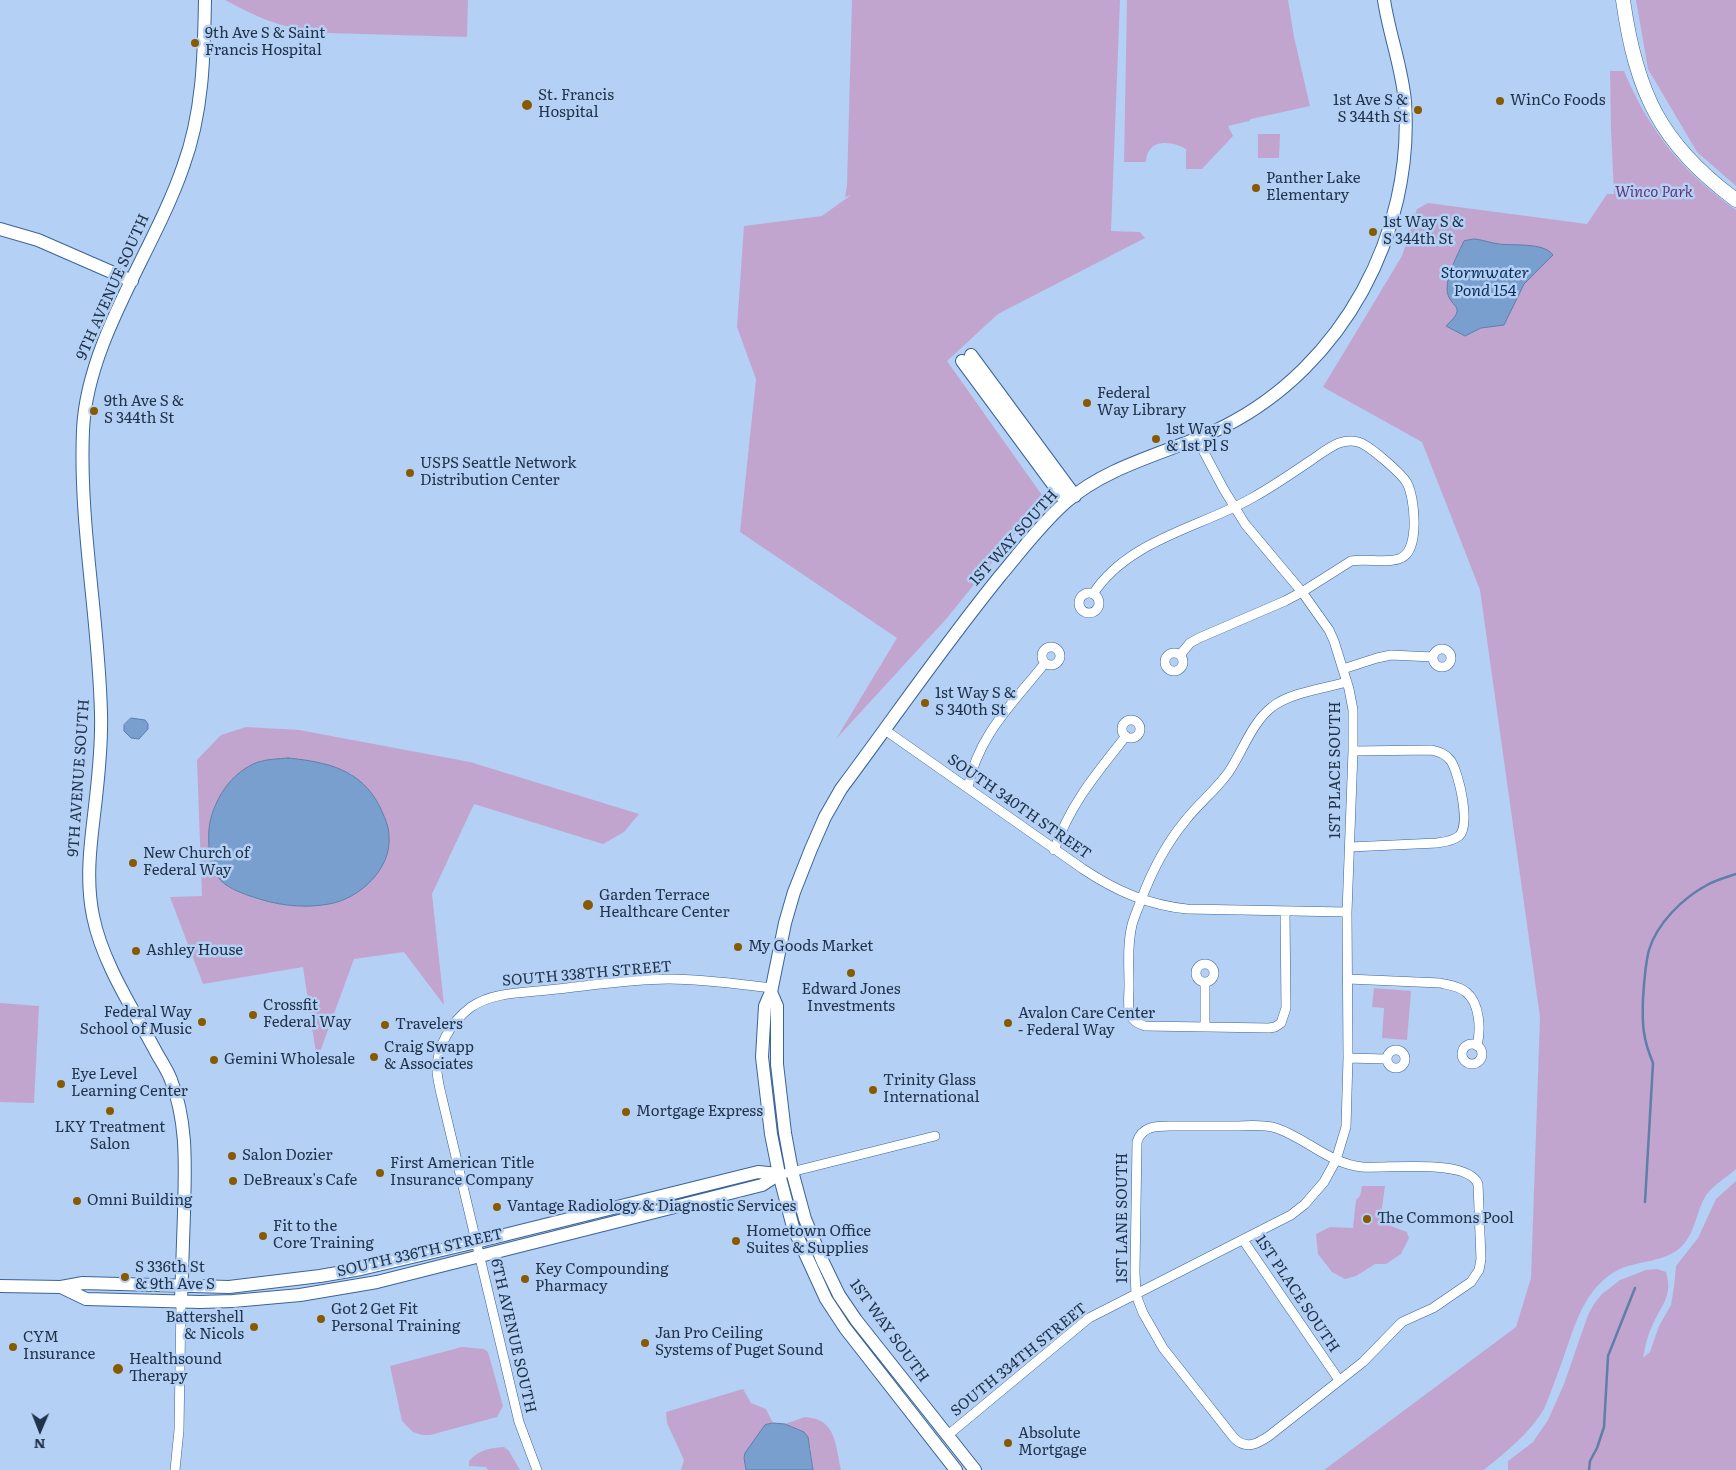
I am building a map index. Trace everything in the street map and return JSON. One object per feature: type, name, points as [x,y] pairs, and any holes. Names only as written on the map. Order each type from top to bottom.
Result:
[{"type":"main road","name":"9TH AVENUE SOUTH","points":[[181,1301],[185,1152],[180,1110],[167,1070],[103,950],[93,918],[89,888],[90,845],[101,715],[86,512],[83,431],[86,396],[107,335],[171,196],[183,167],[190,143],[199,106],[203,72],[205,0]]},
{"type":"main road","name":"1ST WAY SOUTH","points":[[956,1470],[845,1328],[826,1299],[793,1227],[779,1174],[769,1120],[762,1057],[765,1006],[771,990],[790,908],[811,849],[825,817],[841,790],[972,611],[1022,548],[1070,499],[1110,474],[1197,439],[1228,424],[1275,394],[1315,358],[1343,324],[1368,280],[1386,237],[1394,214],[1402,179],[1406,122],[1402,75],[1384,0]]},
{"type":"main road","points":[[1623,0],[1638,76],[1657,116],[1678,148],[1698,169],[1736,200]]},
{"type":"main road","points":[[0,229],[38,240],[132,281]]},
{"type":"main road","points":[[967,358],[1070,499]]},
{"type":"main road","name":"1ST WAY SOUTH","points":[[771,990],[776,1006],[777,1064],[785,1133],[792,1171],[805,1219],[823,1262],[839,1295],[856,1320],[975,1470]]},
{"type":"main road","name":"SOUTH 336TH STREET","points":[[0,1286],[61,1287],[82,1283],[211,1287],[237,1286],[320,1276],[361,1269],[476,1242],[758,1172],[779,1174]]},
{"type":"main road","name":"SOUTH 336TH STREET","points":[[61,1287],[86,1299],[233,1301],[320,1293],[377,1282],[480,1257],[762,1185],[779,1174]]},
{"type":"street","name":"1ST PLACE SOUTH","points":[[1197,439],[1234,507],[1257,539],[1302,592],[1329,630],[1347,682],[1353,710],[1347,912],[1348,1058],[1346,1127],[1336,1160],[1324,1182],[1305,1204],[1278,1223],[1243,1240],[1339,1380]]},
{"type":"street","points":[[1093,594],[1100,584],[1117,568],[1145,548],[1257,495],[1330,447],[1344,441],[1355,441],[1364,444],[1406,481],[1412,500],[1413,542],[1409,552],[1394,560],[1369,559],[1352,561],[1302,592],[1213,630],[1190,643],[1180,655]]},
{"type":"street","points":[[1343,669],[1391,655],[1433,657]]},
{"type":"street","points":[[968,788],[974,762],[988,736],[1045,663]]},
{"type":"street","points":[[1285,912],[1286,1008],[1281,1023],[1275,1027],[1263,1028],[1145,1026],[1137,1024],[1131,1019],[1129,1011],[1132,926],[1162,852],[1184,821],[1227,774],[1266,713],[1284,700],[1347,682]]},
{"type":"street","name":"SOUTH 340TH STREET","points":[[885,730],[1054,850],[1111,887],[1141,900],[1187,910],[1347,912]]},
{"type":"street","points":[[1054,850],[1062,826],[1073,806],[1126,736]]},
{"type":"street","points":[[1350,847],[1437,844],[1458,836],[1464,828],[1464,812],[1455,771],[1443,753],[1432,750],[1353,751]]},
{"type":"street","name":"SOUTH 338TH STREET","points":[[448,1032],[470,1008],[498,996],[668,979],[712,981],[771,990]]},
{"type":"street","points":[[1348,979],[1440,983],[1454,986],[1466,992],[1474,1001],[1477,1013],[1477,1046]]},
{"type":"street","points":[[1205,982],[1205,1027]]},
{"type":"street","name":"6TH AVENUE SOUTH","points":[[448,1032],[440,1049],[437,1073],[519,1422],[537,1470]]},
{"type":"street","points":[[1348,1058],[1386,1059]]},
{"type":"street","name":"1ST LANE SOUTH","points":[[1336,1160],[1292,1135],[1272,1127],[1166,1126],[1150,1128],[1141,1133],[1137,1142],[1136,1162],[1135,1272],[1136,1295],[1163,1348],[1238,1442],[1246,1446],[1264,1440],[1339,1380]]},
{"type":"street","name":"SOUTH 336TH STREET","points":[[779,1174],[935,1136]]},
{"type":"street","points":[[1336,1160],[1352,1166],[1436,1167],[1468,1172],[1477,1180],[1480,1198],[1482,1259],[1471,1282],[1428,1310],[1402,1322],[1370,1356],[1339,1380]]},
{"type":"street","name":"SOUTH 334TH STREET","points":[[948,1436],[1089,1318],[1243,1240]]},
{"type":"street","name":"9TH AVENUE SOUTH","points":[[175,1470],[179,1430],[181,1301]]},
{"type":"green space","points":[[225,0],[468,0],[467,37],[312,31],[274,22]]},
{"type":"green space","points":[[852,0],[1120,0],[1111,231],[1140,232],[1145,238],[998,314],[947,361],[1044,498],[947,618],[836,739],[897,638],[740,532],[756,379],[737,327],[744,226],[822,216],[851,195],[845,197],[847,186]]},
{"type":"green space","points":[[1127,0],[1288,0],[1294,37],[1310,106],[1228,126],[1233,136],[1202,169],[1186,169],[1186,149],[1167,143],[1155,145],[1150,149],[1146,162],[1124,162]]},
{"type":"green space","points":[[1636,0],[1736,0],[1736,186],[1697,152],[1648,69]]},
{"type":"green space","name":"Winco Park","points":[[1610,71],[1624,71],[1656,132],[1684,166],[1717,196],[1736,210],[1736,1169],[1707,1194],[1687,1240],[1675,1252],[1668,1256],[1618,1270],[1597,1287],[1582,1309],[1544,1409],[1525,1434],[1485,1469],[1324,1470],[1516,1327],[1531,1278],[1540,1017],[1480,590],[1422,442],[1323,387],[1402,256],[1417,209],[1428,203],[1587,224],[1607,194],[1614,194]]},
{"type":"green space","points":[[1258,134],[1280,134],[1279,158],[1258,158]]},
{"type":"green space","points":[[246,727],[299,730],[470,762],[639,814],[624,832],[603,844],[474,804],[432,894],[444,1005],[404,952],[354,959],[317,1060],[303,967],[203,984],[170,897],[202,896],[197,760],[221,735]],"holes":[[[288,758],[321,763],[352,774],[370,882],[344,899],[330,904],[315,906],[287,905],[257,899],[229,887],[211,859],[209,831],[211,816],[222,792],[242,771],[260,761]]]},
{"type":"green space","points":[[1374,988],[1411,991],[1407,1040],[1382,1038],[1384,1008],[1372,1007]]},
{"type":"green space","points":[[0,1003],[39,1006],[34,1103],[0,1102]]},
{"type":"green space","points":[[1736,1181],[1736,1470],[1508,1470],[1508,1461],[1533,1442],[1548,1420],[1564,1384],[1588,1315],[1594,1304],[1602,1294],[1620,1280],[1646,1270],[1657,1269],[1666,1272],[1668,1287],[1665,1300],[1650,1332],[1643,1358],[1650,1352],[1659,1326],[1671,1305],[1676,1266],[1698,1238],[1716,1199]]},
{"type":"green space","points":[[1362,1186],[1385,1186],[1380,1222],[1407,1232],[1409,1238],[1401,1254],[1386,1264],[1375,1264],[1356,1276],[1345,1279],[1332,1272],[1318,1254],[1316,1234],[1330,1227],[1353,1228],[1356,1200],[1360,1196]]},
{"type":"green space","points":[[462,1347],[484,1349],[488,1352],[503,1406],[497,1417],[430,1435],[413,1432],[402,1421],[390,1366]]},
{"type":"green space","points":[[743,1389],[751,1403],[766,1409],[773,1423],[766,1425],[762,1429],[744,1458],[746,1470],[681,1470],[684,1460],[667,1423],[666,1412]]},
{"type":"green space","points":[[805,1417],[815,1419],[829,1428],[833,1435],[841,1470],[813,1470],[810,1445],[804,1432],[785,1424]]},
{"type":"green space","points":[[504,1447],[509,1451],[520,1470],[488,1470],[486,1467],[469,1466],[469,1461],[481,1452]]},
{"type":"water","name":"Stormwater Pond 154","points":[[1475,239],[1499,244],[1536,246],[1549,251],[1553,255],[1524,284],[1504,325],[1481,328],[1465,336],[1446,326],[1453,319],[1457,310],[1448,295],[1447,283],[1464,241]]},
{"type":"water","points":[[131,718],[145,720],[148,724],[148,729],[139,739],[131,738],[124,731],[124,725]]},
{"type":"water","points":[[288,758],[329,765],[353,776],[372,794],[386,821],[389,832],[389,848],[379,871],[362,889],[340,901],[309,906],[279,904],[237,891],[224,884],[215,872],[209,847],[209,829],[214,808],[219,798],[231,780],[248,767],[262,761]]},
{"type":"water","points":[[773,1423],[785,1424],[804,1432],[808,1437],[813,1470],[746,1470],[745,1453],[765,1425]]},
{"type":"waterway","points":[[1645,1202],[1653,1063],[1645,1039],[1643,1017],[1645,974],[1649,950],[1658,930],[1680,904],[1707,885],[1736,874]]},
{"type":"waterway","points":[[1589,1470],[1590,1461],[1597,1448],[1604,1427],[1608,1356],[1635,1288]]},
{"type":"place","name":"9th Ave S & Saint Francis Hospital","points":[[195,43]]},
{"type":"place","name":"WinCo Foods","points":[[1500,101]]},
{"type":"place","name":"St. Francis Hospital","points":[[527,105]]},
{"type":"place","name":"1st Ave S & S 344th St","points":[[1418,110]]},
{"type":"place","name":"Panther Lake Elementary","points":[[1256,188]]},
{"type":"place","name":"1st Way S & S 344th St","points":[[1373,232]]},
{"type":"place","name":"Federal Way Library","points":[[1087,403]]},
{"type":"place","name":"9th Ave S & S 344th St","points":[[94,411]]},
{"type":"place","name":"1st Way S & 1st Pl S","points":[[1156,439]]},
{"type":"place","name":"USPS Seattle Network Distribution Center","points":[[410,473]]},
{"type":"place","name":"1st Way S & S 340th St","points":[[925,703]]},
{"type":"place","name":"New Church of Federal Way","points":[[133,863]]},
{"type":"place","name":"Garden Terrace Healthcare Center","points":[[588,905]]},
{"type":"place","name":"My Goods Market","points":[[738,947]]},
{"type":"place","name":"Ashley House","points":[[136,951]]},
{"type":"place","name":"Edward Jones Investments","points":[[851,973]]},
{"type":"place","name":"Crossfit Federal Way","points":[[253,1015]]},
{"type":"place","name":"Federal Way School of Music","points":[[202,1022]]},
{"type":"place","name":"Avalon Care Center - Federal Way","points":[[1008,1023]]},
{"type":"place","name":"Travelers","points":[[385,1025]]},
{"type":"place","name":"Craig Swapp & Associates","points":[[374,1057]]},
{"type":"place","name":"Gemini Wholesale","points":[[214,1060]]},
{"type":"place","name":"Eye Level Learning Center","points":[[61,1084]]},
{"type":"place","name":"Trinity Glass International","points":[[873,1090]]},
{"type":"place","name":"LKY Treatment Salon","points":[[110,1111]]},
{"type":"place","name":"Mortgage Express","points":[[626,1112]]},
{"type":"place","name":"Salon Dozier","points":[[232,1156]]},
{"type":"place","name":"First American Title Insurance Company","points":[[380,1173]]},
{"type":"place","name":"DeBreaux's Cafe","points":[[233,1181]]},
{"type":"place","name":"Omni Building","points":[[77,1201]]},
{"type":"place","name":"Vantage Radiology & Diagnostic Services","points":[[497,1207]]},
{"type":"place","name":"The Commons Pool","points":[[1367,1219]]},
{"type":"place","name":"Fit to the Core Training","points":[[263,1236]]},
{"type":"place","name":"Hometown Office Suites & Supplies","points":[[736,1241]]},
{"type":"place","name":"S 336th St & 9th Ave S","points":[[125,1277]]},
{"type":"place","name":"Key Compounding Pharmacy","points":[[525,1279]]},
{"type":"place","name":"Got 2 Get Fit Personal Training","points":[[321,1319]]},
{"type":"place","name":"Battershell & Nicols","points":[[254,1327]]},
{"type":"place","name":"Jan Pro Ceiling Systems of Puget Sound","points":[[645,1343]]},
{"type":"place","name":"CYM Insurance","points":[[13,1347]]},
{"type":"place","name":"Healthsound Therapy","points":[[118,1369]]},
{"type":"place","name":"Absolute Mortgage","points":[[1008,1443]]}]
